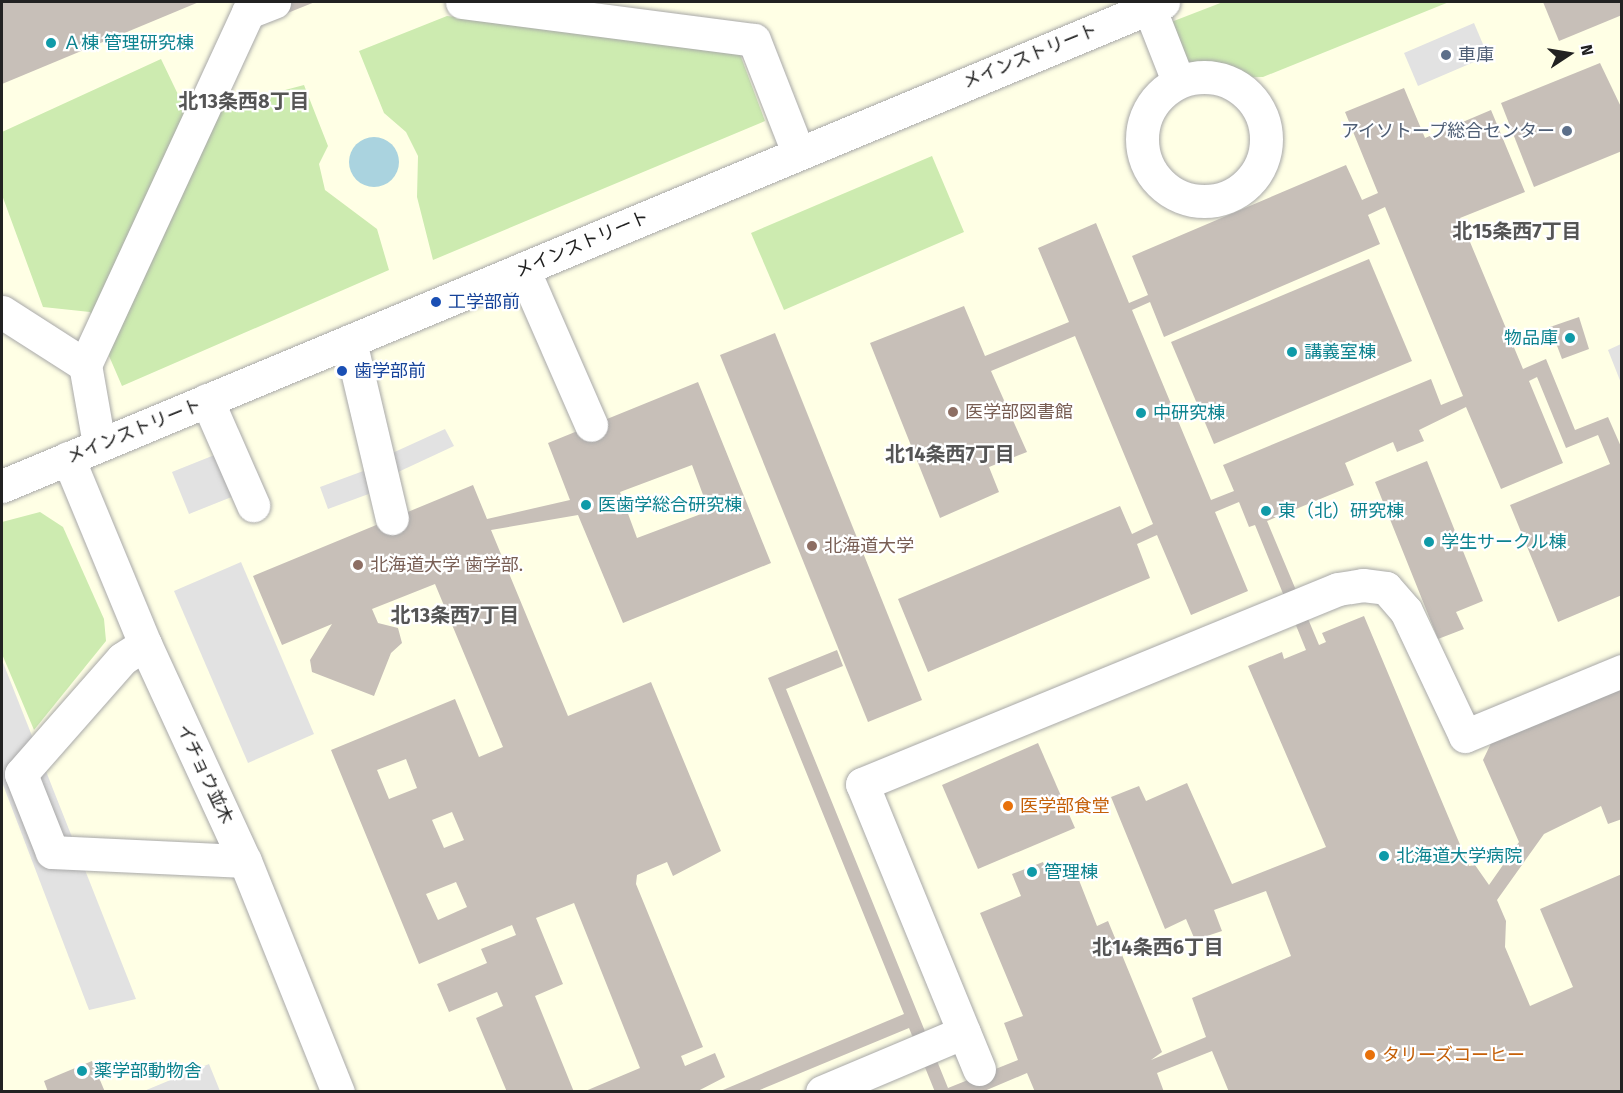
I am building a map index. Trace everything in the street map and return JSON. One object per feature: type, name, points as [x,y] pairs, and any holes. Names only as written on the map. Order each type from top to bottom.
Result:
[{"type":"lane","points":[[99,444],[85,365],[248,12],[274,2]]},
{"type":"lane","points":[[462,2],[754,40],[798,152]]},
{"type":"lane","points":[[1156,4],[1178,81]]},
{"type":"lane","name":"メインストリート","points":[[2,486],[1156,4]]},
{"type":"lane","points":[[523,269],[591,425]]},
{"type":"lane","points":[[2,312],[85,365]]},
{"type":"lane","points":[[350,341],[392,518]]},
{"type":"lane","points":[[207,400],[253,505]]},
{"type":"lane","name":"イチョウ並木","points":[[68,458],[145,644],[245,861],[338,1092]]},
{"type":"lane","points":[[979,1069],[862,784],[1338,589],[1363,585],[1386,588],[1407,611],[1465,736],[1622,671]]},
{"type":"lane","points":[[145,644],[122,659],[21,774],[52,852],[245,861]]},
{"type":"lane","points":[[822,1092],[964,1032]]},
{"type":"shaded area","name":"北海道大学","points":[[2,2],[1621,2],[1621,1091],[2,1091]]},
{"type":"shaded area","name":"車庫","points":[[1474,23],[1488,56],[1418,86],[1404,53]]},
{"type":"shaded area","points":[[1621,344],[1621,383],[1608,350]]},
{"type":"shaded area","points":[[445,429],[454,446],[396,473],[388,455]]},
{"type":"shaded area","points":[[222,452],[239,494],[189,514],[172,472]]},
{"type":"shaded area","points":[[366,470],[374,492],[328,509],[320,487]]},
{"type":"shaded area","points":[[241,562],[314,734],[248,763],[174,591]]},
{"type":"shaded area","points":[[2,660],[136,999],[89,1010],[2,782]]},
{"type":"shaded area","points":[[209,1064],[220,1091],[144,1091]]},
{"type":"green space","points":[[1223,2],[1449,2],[1263,77],[1219,78],[1184,60],[1166,24]]},
{"type":"green space","points":[[447,16],[738,49],[765,121],[433,260],[417,197],[418,156],[406,132],[384,113],[359,51]]},
{"type":"green space","points":[[161,59],[185,109],[230,96],[251,99],[304,85],[328,146],[319,164],[325,190],[377,229],[389,270],[122,386],[90,312],[43,307],[2,195],[2,132]]},
{"type":"green space","points":[[932,156],[964,232],[784,310],[751,233]]},
{"type":"green space","points":[[40,512],[63,527],[104,619],[106,641],[34,730],[2,654],[2,522]]},
{"type":"water","points":[[374,137],[388,141],[395,148],[399,162],[395,176],[388,183],[374,187],[360,183],[353,176],[349,162],[353,148],[360,141]]},
{"type":"building","name":"Ａ棟 管理研究棟","points":[[2,2],[199,2],[2,84]]},
{"type":"building","points":[[269,2],[315,2],[275,18]]},
{"type":"building","points":[[1543,2],[1622,2],[1622,15],[1559,41]]},
{"type":"building","name":"アイソトープ総合センター","points":[[1600,63],[1622,109],[1622,151],[1534,187],[1501,103]]},
{"type":"building","points":[[1404,88],[1425,138],[1491,110],[1525,192],[1460,218],[1523,369],[1546,359],[1575,430],[1608,417],[1622,449],[1622,595],[1558,622],[1510,505],[1610,464],[1598,435],[1566,448],[1537,377],[1529,381],[1563,463],[1501,489],[1466,407],[1419,430],[1424,441],[1397,452],[1393,442],[1345,463],[1354,485],[1267,521],[1319,645],[1326,642],[1322,633],[1364,616],[1469,866],[1475,865],[1489,885],[1519,842],[1483,760],[1495,735],[1622,685],[1622,819],[1608,824],[1601,806],[1544,834],[1497,900],[1506,921],[1505,947],[1530,1006],[1573,987],[1540,909],[1622,874],[1622,1092],[1229,1092],[1212,1051],[1157,1073],[1164,1092],[1035,1092],[1027,1073],[982,1092],[935,1092],[909,1028],[755,1092],[718,1092],[904,1014],[768,678],[837,650],[843,666],[786,689],[948,1088],[1018,1060],[1004,1023],[1023,1016],[980,913],[1021,896],[1012,874],[1043,862],[1050,880],[1075,870],[1097,926],[1108,921],[1162,1052],[1151,1060],[1206,1037],[1192,998],[1291,956],[1266,891],[1214,910],[1222,931],[1195,940],[1186,919],[1165,929],[1111,797],[1139,786],[1146,801],[1187,783],[1232,884],[1326,847],[1248,666],[1282,652],[1284,659],[1306,650],[1255,525],[1249,527],[1239,502],[1215,512],[1248,591],[1191,615],[1157,535],[1137,544],[1150,578],[928,672],[898,599],[1120,506],[1132,534],[1153,524],[1075,336],[991,371],[1027,452],[989,467],[999,492],[940,518],[870,343],[964,306],[985,356],[1069,322],[1038,248],[1096,223],[1129,303],[1148,295],[1132,256],[1346,165],[1362,200],[1378,193],[1345,112]],"holes":[[[1385,207],[1463,396],[1441,405],[1431,379],[1223,465],[1234,491],[1211,500],[1132,310],[1150,302],[1164,337],[1380,244],[1368,215]]]},
{"type":"building","name":"講義室棟","points":[[1369,259],[1412,361],[1214,444],[1171,342]]},
{"type":"building","name":"物品庫","points":[[1579,317],[1589,349],[1562,359],[1550,327]]},
{"type":"building","points":[[775,333],[922,700],[868,722],[720,355]]},
{"type":"building","points":[[698,382],[771,563],[623,623],[578,515],[491,530],[568,716],[651,682],[721,851],[673,876],[667,862],[637,875],[636,884],[703,1047],[681,1056],[685,1066],[715,1053],[725,1077],[696,1092],[583,1092],[640,1068],[574,903],[536,918],[563,984],[535,996],[574,1092],[507,1092],[476,1018],[503,1006],[497,992],[449,1012],[437,984],[487,963],[481,949],[516,935],[512,925],[419,964],[331,750],[455,699],[479,757],[503,747],[435,584],[372,609],[378,623],[398,628],[402,643],[391,653],[374,696],[312,672],[310,660],[332,624],[282,645],[253,576],[473,485],[487,519],[570,500],[548,443]],"holes":[[[692,465],[709,511],[637,538],[620,492]],[[406,759],[417,788],[389,799],[377,770]],[[452,812],[464,840],[444,848],[432,820]],[[456,882],[467,907],[438,920],[426,894]]]},
{"type":"building","name":"学生サークル棟","points":[[1427,461],[1483,601],[1456,612],[1464,629],[1438,639],[1375,482]]},
{"type":"building","name":"医学部食堂","points":[[1038,743],[1075,828],[978,869],[942,785]]},
{"type":"building","name":"薬学部動物舎","points":[[92,1061],[105,1092],[48,1092],[44,1081]]},
{"type":"place","name":"Ａ棟 管理研究棟","points":[[51,43]]},
{"type":"place","name":"車庫","points":[[1446,55]]},
{"type":"place","name":"アイソトープ総合センター","points":[[1567,131]]},
{"type":"place","name":"工学部前","points":[[436,302]]},
{"type":"place","name":"物品庫","points":[[1570,338]]},
{"type":"place","name":"講義室棟","points":[[1292,352]]},
{"type":"place","name":"歯学部前","points":[[342,371]]},
{"type":"place","name":"医学部図書館","points":[[953,412]]},
{"type":"place","name":"中研究棟","points":[[1141,413]]},
{"type":"place","name":"医歯学総合研究棟","points":[[586,505]]},
{"type":"place","name":"東（北）研究棟","points":[[1266,511]]},
{"type":"place","name":"学生サークル棟","points":[[1429,542]]},
{"type":"place","name":"北海道大学","points":[[812,546]]},
{"type":"place","name":"北海道大学 歯学部.","points":[[358,565]]},
{"type":"place","name":"医学部食堂","points":[[1008,806]]},
{"type":"place","name":"北海道大学病院","points":[[1384,856]]},
{"type":"place","name":"管理棟","points":[[1032,872]]},
{"type":"place","name":"タリーズコーヒー","points":[[1370,1055]]},
{"type":"place","name":"薬学部動物舎","points":[[82,1071]]},
{"type":"district","name":"北13条西8丁目","points":[[244,101]]},
{"type":"district","name":"北15条西7丁目","points":[[1517,231]]},
{"type":"district","name":"北14条西7丁目","points":[[950,454]]},
{"type":"district","name":"北13条西7丁目","points":[[455,615]]},
{"type":"district","name":"北14条西6丁目","points":[[1158,947]]}]
